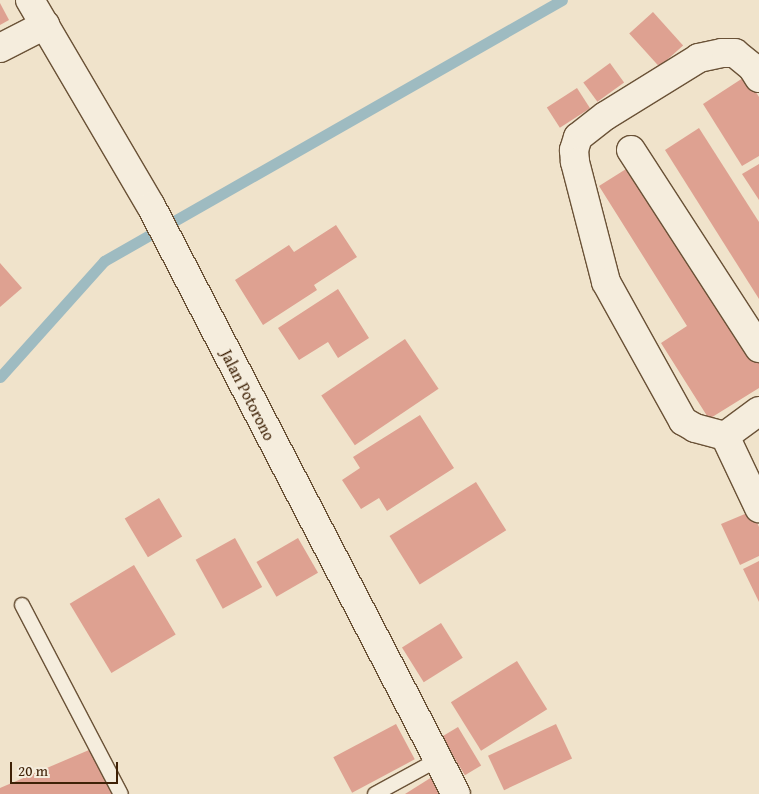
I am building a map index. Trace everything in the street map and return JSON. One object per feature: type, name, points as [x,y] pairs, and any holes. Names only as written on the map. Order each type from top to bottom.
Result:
[{"type":"street","name":"Jalan Potorono","points":[[30,0],[151,206],[456,794]]},
{"type":"street","points":[[0,48],[45,25]]},
{"type":"street","points":[[759,78],[752,67],[735,53],[722,53],[699,58],[604,116],[578,137],[574,150],[575,162],[606,282],[683,421],[695,428],[725,436],[759,508]]},
{"type":"street","points":[[631,150],[759,348]]},
{"type":"street","points":[[725,436],[759,412]]},
{"type":"lane","points":[[22,605],[121,794]]},
{"type":"lane","points":[[376,794],[437,760]]},
{"type":"building","points":[[0,3],[9,20],[0,25]]},
{"type":"building","points":[[653,12],[683,45],[659,67],[629,33]]},
{"type":"building","points":[[610,63],[624,82],[597,102],[583,82]]},
{"type":"building","points":[[746,76],[759,97],[759,156],[742,166],[703,104]]},
{"type":"building","points":[[577,88],[590,108],[560,128],[547,108]]},
{"type":"building","points":[[699,128],[759,222],[759,299],[665,150]]},
{"type":"building","points":[[634,164],[759,363],[759,388],[709,419],[661,343],[687,326],[599,186]]},
{"type":"building","points":[[759,164],[759,200],[742,174]]},
{"type":"building","points":[[336,225],[357,257],[314,285],[317,290],[263,325],[235,280],[289,245],[294,252]]},
{"type":"building","points":[[0,263],[22,288],[0,307]]},
{"type":"building","points":[[338,289],[369,338],[338,358],[328,342],[299,360],[278,328]]},
{"type":"building","points":[[405,339],[439,389],[355,445],[321,395]]},
{"type":"building","points":[[420,415],[454,468],[387,511],[379,498],[361,509],[342,480],[360,468],[353,457]]},
{"type":"building","points":[[476,482],[506,530],[420,584],[389,536]]},
{"type":"building","points":[[159,498],[182,537],[148,557],[125,519]]},
{"type":"building","points":[[752,511],[759,527],[759,556],[740,565],[721,524]]},
{"type":"building","points":[[235,538],[262,587],[223,609],[196,560]]},
{"type":"building","points":[[298,538],[318,573],[276,597],[256,562]]},
{"type":"building","points":[[759,561],[759,602],[743,569]]},
{"type":"building","points":[[134,565],[176,634],[111,673],[70,604]]},
{"type":"building","points":[[441,623],[463,658],[424,682],[402,647]]},
{"type":"building","points":[[517,661],[547,709],[481,751],[451,702]]},
{"type":"building","points":[[396,724],[415,759],[352,793],[333,757]]},
{"type":"building","points":[[556,724],[572,758],[504,790],[488,756]]},
{"type":"building","points":[[458,727],[481,766],[465,775],[442,737]]},
{"type":"building","points":[[89,750],[113,794],[0,794],[0,788]]},
{"type":"building","points":[[432,777],[442,794],[405,794]]},
{"type":"waterway","points":[[0,377],[104,261],[562,0]]}]
